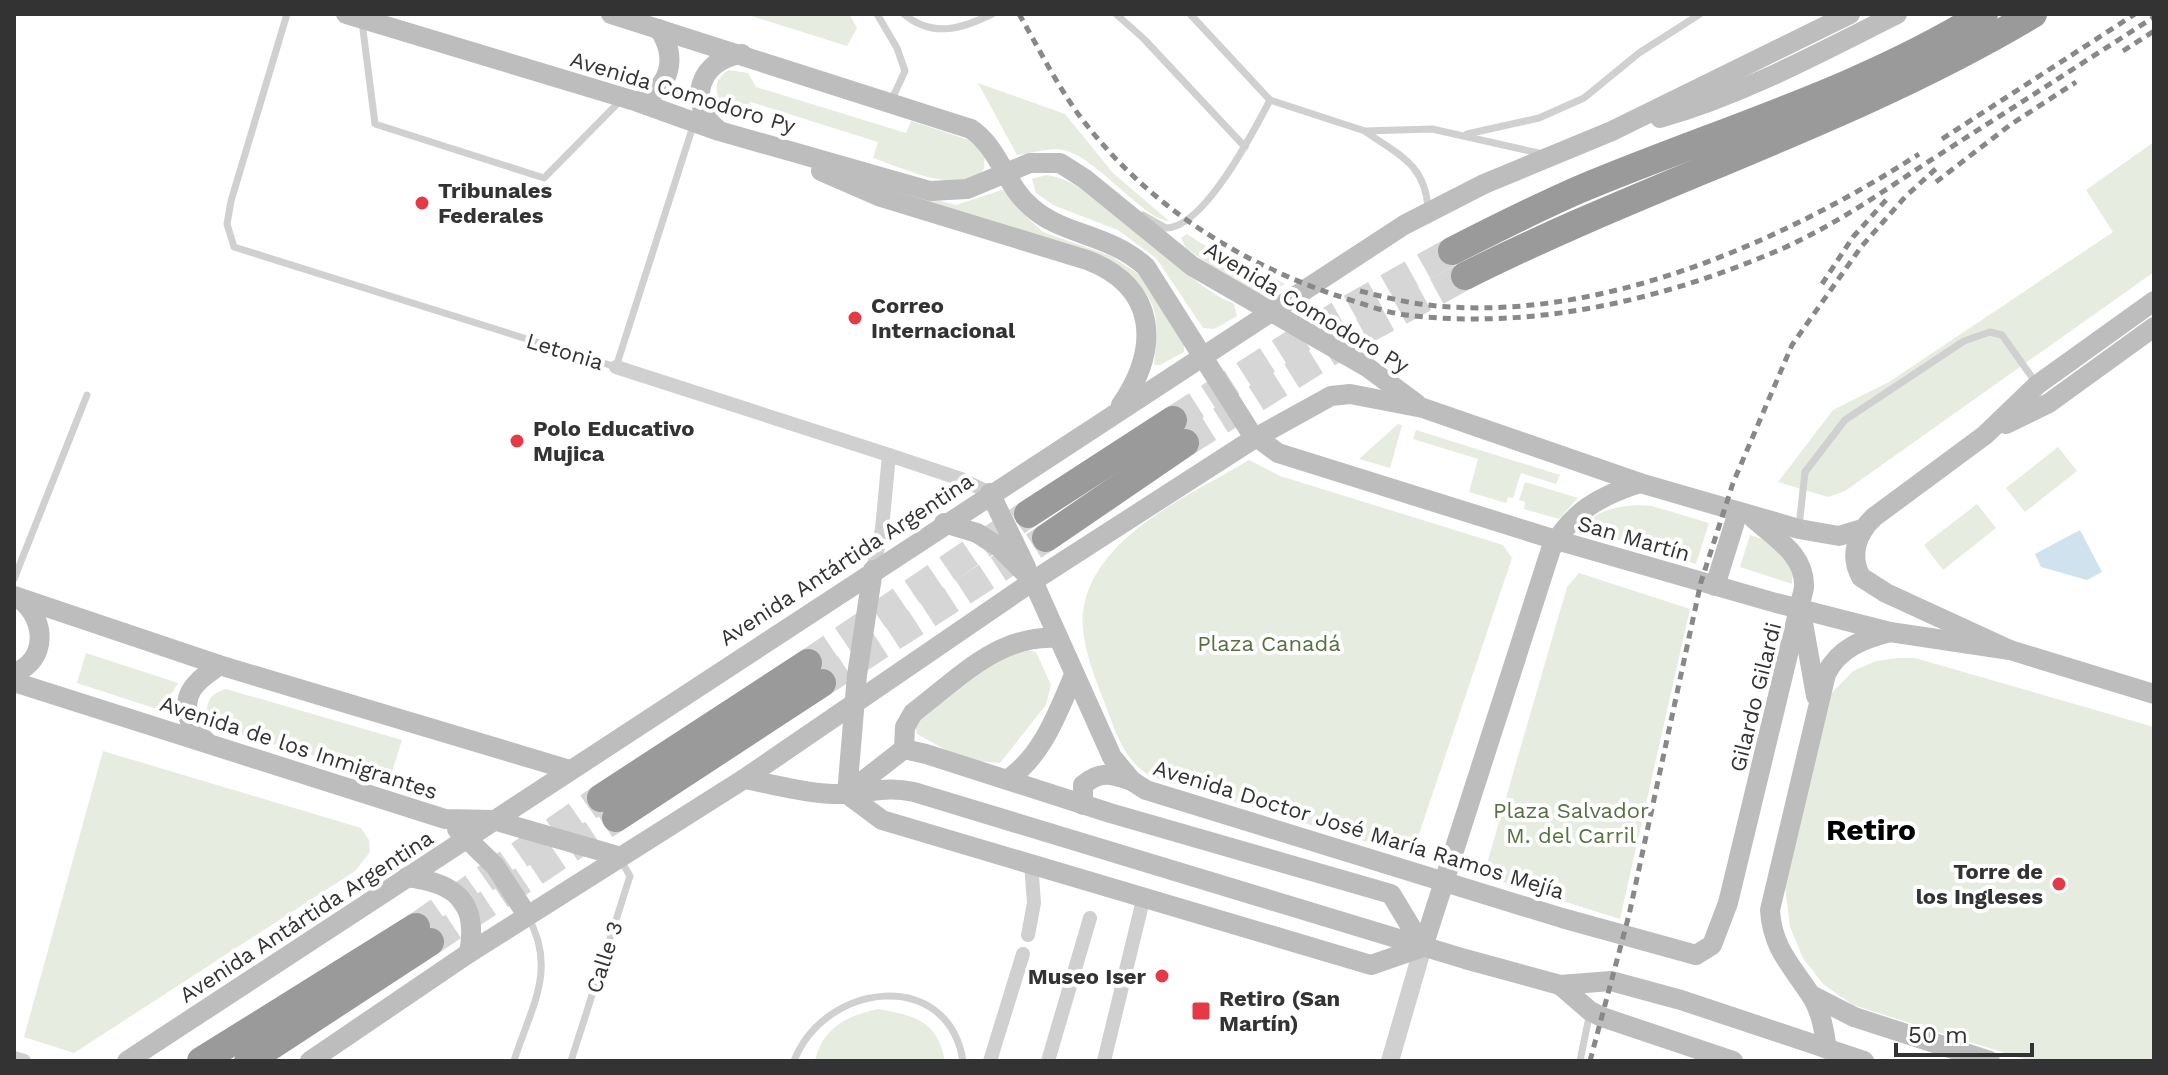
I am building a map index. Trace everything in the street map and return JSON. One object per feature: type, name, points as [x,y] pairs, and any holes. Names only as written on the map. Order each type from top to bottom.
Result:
[{"type":"highway","points":[[1984,14],[1855,79],[1720,137],[1579,190],[1459,263],[1588,216],[1861,104],[1985,43],[2033,14]]},
{"type":"highway","points":[[1028,514],[1179,432],[1046,538]]},
{"type":"highway","points":[[609,808],[815,673]]},
{"type":"highway","points":[[201,1061],[423,934],[248,1061]]},
{"type":"main road","points":[[611,14],[971,129],[989,145],[1024,201],[1039,213],[1121,247],[1146,267],[1255,438]]},
{"type":"main road","name":"Avenida Antártida Argentina","points":[[127,1061],[944,523],[1429,210],[1612,131],[1850,14]]},
{"type":"main road","name":"Avenida Antártida Argentina","points":[[1612,131],[1714,102],[1897,14]]},
{"type":"main road","name":"Avenida Comodoro Py","points":[[354,16],[631,100],[719,131],[936,192],[967,189],[1030,163],[1053,162],[1067,167],[1192,266],[1367,367],[1423,408]]},
{"type":"main road","points":[[631,100],[663,85],[669,71],[671,56],[659,29]]},
{"type":"main road","points":[[719,131],[701,110],[701,83],[716,61],[742,54]]},
{"type":"main road","points":[[759,143],[881,197],[1087,260],[1118,275],[1140,303],[1147,333],[1142,365],[1117,410]]},
{"type":"main road","points":[[310,1061],[527,915],[744,779],[1033,581],[1313,403],[1337,395],[1423,408],[1640,483],[1799,529],[1839,536],[1862,529],[1985,435],[2037,385],[2154,301]]},
{"type":"main road","points":[[1985,435],[2049,403],[2154,327]]},
{"type":"main road","name":"San Martín","points":[[1255,438],[1272,450],[1311,466],[1715,586],[1890,632],[2010,650],[2154,694]]},
{"type":"main road","points":[[1423,947],[1523,628],[1556,540],[1570,521],[1591,502],[1640,483]]},
{"type":"main road","points":[[990,493],[1033,581]]},
{"type":"main road","points":[[1715,586],[1744,514]]},
{"type":"main road","points":[[1744,514],[1800,564],[1804,580],[1801,609]]},
{"type":"main road","name":"Avenida Doctor José María Ramos Mejía","points":[[944,523],[977,533],[999,547],[1033,581],[1112,757],[1132,781],[1146,790],[1685,954],[1707,951]]},
{"type":"main road","name":"San Martín","points":[[1862,529],[1856,563],[1865,580],[2010,650]]},
{"type":"main road","points":[[847,794],[855,702],[873,570]]},
{"type":"main road","points":[[17,598],[219,665],[570,770]]},
{"type":"main road","points":[[14,673],[29,664],[40,642],[37,617],[17,598]]},
{"type":"main road","name":"Gilardo Gilardi","points":[[1801,609],[1818,704],[1770,910],[1783,960],[1811,995]]},
{"type":"main road","name":"Gilardo Gilardi","points":[[1707,951],[1720,931],[1728,903],[1801,609]]},
{"type":"main road","points":[[1818,704],[1826,674],[1837,658],[1859,642],[1890,632]]},
{"type":"main road","points":[[847,794],[904,749],[905,727],[913,713],[994,651],[1025,639],[1058,638]]},
{"type":"main road","points":[[208,742],[194,732],[187,716],[188,697],[197,682],[219,665]]},
{"type":"main road","points":[[1007,780],[1033,757],[1054,723],[1074,675]]},
{"type":"main road","name":"Avenida de los Inmigrantes","points":[[14,682],[445,819],[493,820],[618,856]]},
{"type":"main road","points":[[904,749],[1083,805],[1391,894],[1423,947]]},
{"type":"main road","points":[[1083,805],[1083,785],[1094,777],[1109,774],[1132,781]]},
{"type":"main road","points":[[744,779],[811,792],[847,794],[889,787],[914,792],[1423,947],[1560,985],[1611,981],[1681,1000],[1864,1061]]},
{"type":"main road","points":[[847,794],[882,820],[1371,965],[1423,947]]},
{"type":"main road","points":[[445,819],[468,837],[495,866],[527,915]]},
{"type":"main road","points":[[407,877],[447,885],[460,896],[473,933],[469,953]]},
{"type":"main road","points":[[1560,985],[1590,1011],[1733,1061]]},
{"type":"main road","points":[[1811,995],[1870,1022],[1990,1061]]},
{"type":"main road","points":[[1811,995],[1821,1019],[1827,1049]]},
{"type":"main road","points":[[1827,1049],[1841,1031],[1870,1022]]},
{"type":"street","name":"Letonia","points":[[616,367],[961,479],[990,493]]},
{"type":"street","points":[[873,570],[882,529],[889,455]]},
{"type":"street","points":[[1028,935],[1034,903],[1031,863]]},
{"type":"street","points":[[1104,1061],[1144,896]]},
{"type":"street","points":[[1048,1061],[1090,918]]},
{"type":"street","points":[[1390,1061],[1423,947]]},
{"type":"street","points":[[990,1061],[1023,954]]},
{"type":"street","points":[[14,1058],[24,1061]]},
{"type":"lane","name":"Letonia","points":[[287,14],[231,201],[227,233],[239,251],[616,367]]},
{"type":"lane","points":[[877,14],[897,48],[905,71],[891,101]]},
{"type":"lane","points":[[904,14],[925,28],[952,31],[992,14]]},
{"type":"lane","points":[[1116,14],[1144,39],[1245,147]]},
{"type":"lane","points":[[1190,14],[1270,100],[1365,131],[1413,165],[1427,186],[1429,210]]},
{"type":"lane","points":[[1461,135],[1539,118],[1584,98],[1639,53],[1700,14]]},
{"type":"lane","points":[[354,16],[375,124],[544,178],[631,100]]},
{"type":"lane","points":[[1099,191],[1166,228],[1174,228],[1195,213],[1245,147],[1270,100]]},
{"type":"lane","points":[[616,367],[695,121]]},
{"type":"lane","points":[[1365,131],[1432,129],[1549,156]]},
{"type":"lane","points":[[1799,529],[1805,472],[1838,428],[1964,341],[1990,332],[2002,335],[2037,385]]},
{"type":"lane","points":[[14,579],[87,395]]},
{"type":"lane","name":"Calle 3","points":[[571,1061],[630,876],[618,856]]},
{"type":"lane","points":[[515,1058],[540,983],[544,960],[537,934],[527,915]]},
{"type":"lane","points":[[794,1061],[806,1037],[830,1012],[861,1000],[901,996],[941,1017],[953,1031],[963,1061]]},
{"type":"lane","points":[[1580,1061],[1590,1011]]},
{"type":"green space","points":[[745,14],[849,14],[857,28],[847,46]]},
{"type":"green space","points":[[729,70],[748,73],[756,87],[906,133],[911,121],[969,140],[985,154],[984,169],[973,177],[960,180],[930,177],[873,158],[878,142],[751,102],[733,108],[720,100],[717,92],[721,77]]},
{"type":"green space","points":[[978,83],[1065,114],[1113,173],[1169,221],[1148,211],[1093,166],[1067,151],[1048,150],[1017,155]]},
{"type":"green space","points":[[2154,142],[2154,272],[1845,491],[1828,497],[1778,482],[1833,410],[1889,382],[2113,232],[2086,190]]},
{"type":"green space","points":[[1046,175],[1067,181],[1090,194],[1188,275],[1234,304],[1237,316],[1214,329],[1203,328],[1156,258],[1118,230],[1053,205],[1036,193],[1032,179]]},
{"type":"green space","points":[[893,188],[956,205],[1005,189],[1019,210],[1043,232],[1111,256],[1140,275],[1184,344],[1184,352],[1154,365],[1156,316],[1148,297],[1130,276],[891,194]]},
{"type":"green space","points":[[1187,234],[1243,270],[1250,266],[1285,284],[1266,296],[1250,294],[1186,248],[1181,238]]},
{"type":"green space","points":[[1398,424],[1402,425],[1390,468],[1359,459]]},
{"type":"green space","points":[[1416,430],[1560,475],[1556,484],[1521,473],[1513,498],[1508,497],[1506,503],[1469,492],[1478,459],[1413,439]]},
{"type":"green space","points":[[2058,447],[2077,471],[2025,512],[2006,488]]},
{"type":"green space","name":"Plaza Canadá","points":[[1249,460],[1280,476],[1503,545],[1512,558],[1417,840],[1390,849],[1152,777],[1133,762],[1115,731],[1084,640],[1084,606],[1093,580],[1127,537],[1150,519]]},
{"type":"green space","points":[[1525,482],[1578,498],[1559,519],[1524,509],[1525,502],[1519,500]]},
{"type":"green space","points":[[1977,504],[1996,528],[1943,570],[1924,545]]},
{"type":"green space","points":[[1638,505],[1652,506],[1709,523],[1696,564],[1586,530],[1585,524],[1602,512]]},
{"type":"green space","points":[[1750,535],[1773,543],[1793,569],[1792,584],[1740,567]]},
{"type":"green space","name":"Plaza Salvador M. del Carril","points":[[1579,573],[1690,609],[1620,919],[1493,879],[1486,867],[1567,587]]},
{"type":"green space","points":[[1022,649],[1036,652],[1051,685],[1046,705],[1000,763],[964,760],[917,734],[914,723],[1004,656]]},
{"type":"green space","points":[[86,653],[178,683],[167,701],[166,712],[77,683]]},
{"type":"green space","points":[[1915,658],[2154,727],[2154,1061],[2030,1061],[1853,1005],[1823,984],[1803,958],[1790,927],[1785,886],[1830,695],[1853,671],[1876,661]]},
{"type":"green space","points":[[226,689],[402,740],[390,778],[214,727],[206,717],[209,702],[216,693]]},
{"type":"green space","points":[[103,751],[361,828],[369,840],[370,852],[355,871],[74,1053],[24,1037]]},
{"type":"green space","points":[[878,1009],[903,1014],[930,1028],[945,1061],[815,1061],[824,1040],[838,1025],[856,1015]]},
{"type":"water","points":[[2080,530],[2102,572],[2087,580],[2041,567],[2035,554]]},
{"type":"tunnel","points":[[1173,420],[1338,315],[1452,251]]},
{"type":"tunnel","points":[[1185,443],[1362,332],[1465,276]]},
{"type":"tunnel","points":[[808,663],[1028,514]]},
{"type":"tunnel","points":[[822,683],[1046,538]]},
{"type":"tunnel","points":[[416,927],[601,798]]},
{"type":"tunnel","points":[[430,942],[616,818]]},
{"type":"railway","points":[[1019,14],[1060,87],[1089,128],[1141,183],[1200,229],[1265,266],[1335,295],[1397,314],[1453,319],[1547,315],[1593,308],[1684,285],[1772,253],[1855,209],[2154,17]]},
{"type":"railway","points":[[1942,139],[2135,14]]},
{"type":"railway","points":[[2123,51],[2154,31]]},
{"type":"railway","points":[[1936,182],[2010,125],[2076,82]]},
{"type":"railway","points":[[1360,291],[1420,304],[1484,308],[1550,303],[1616,290],[1681,271],[1745,247],[1806,219],[1919,154]]},
{"type":"railway","points":[[1590,1061],[1629,915],[1701,582],[1733,483],[1792,345],[1861,247],[1905,197],[1940,165]]},
{"type":"railway","points":[[1822,284],[1853,237],[1887,199]]},
{"type":"place","name":"Tribunales Federales","points":[[422,203]]},
{"type":"place","name":"Correo Internacional","points":[[855,318]]},
{"type":"place","name":"Polo Educativo Mujica","points":[[517,441]]},
{"type":"place","name":"Torre de los Ingleses","points":[[2059,884]]},
{"type":"place","name":"Museo Iser","points":[[1162,976]]},
{"type":"place","name":"Retiro (San Martín)","points":[[1201,1011]]},
{"type":"district","name":"Retiro","points":[[1871,830]]}]
